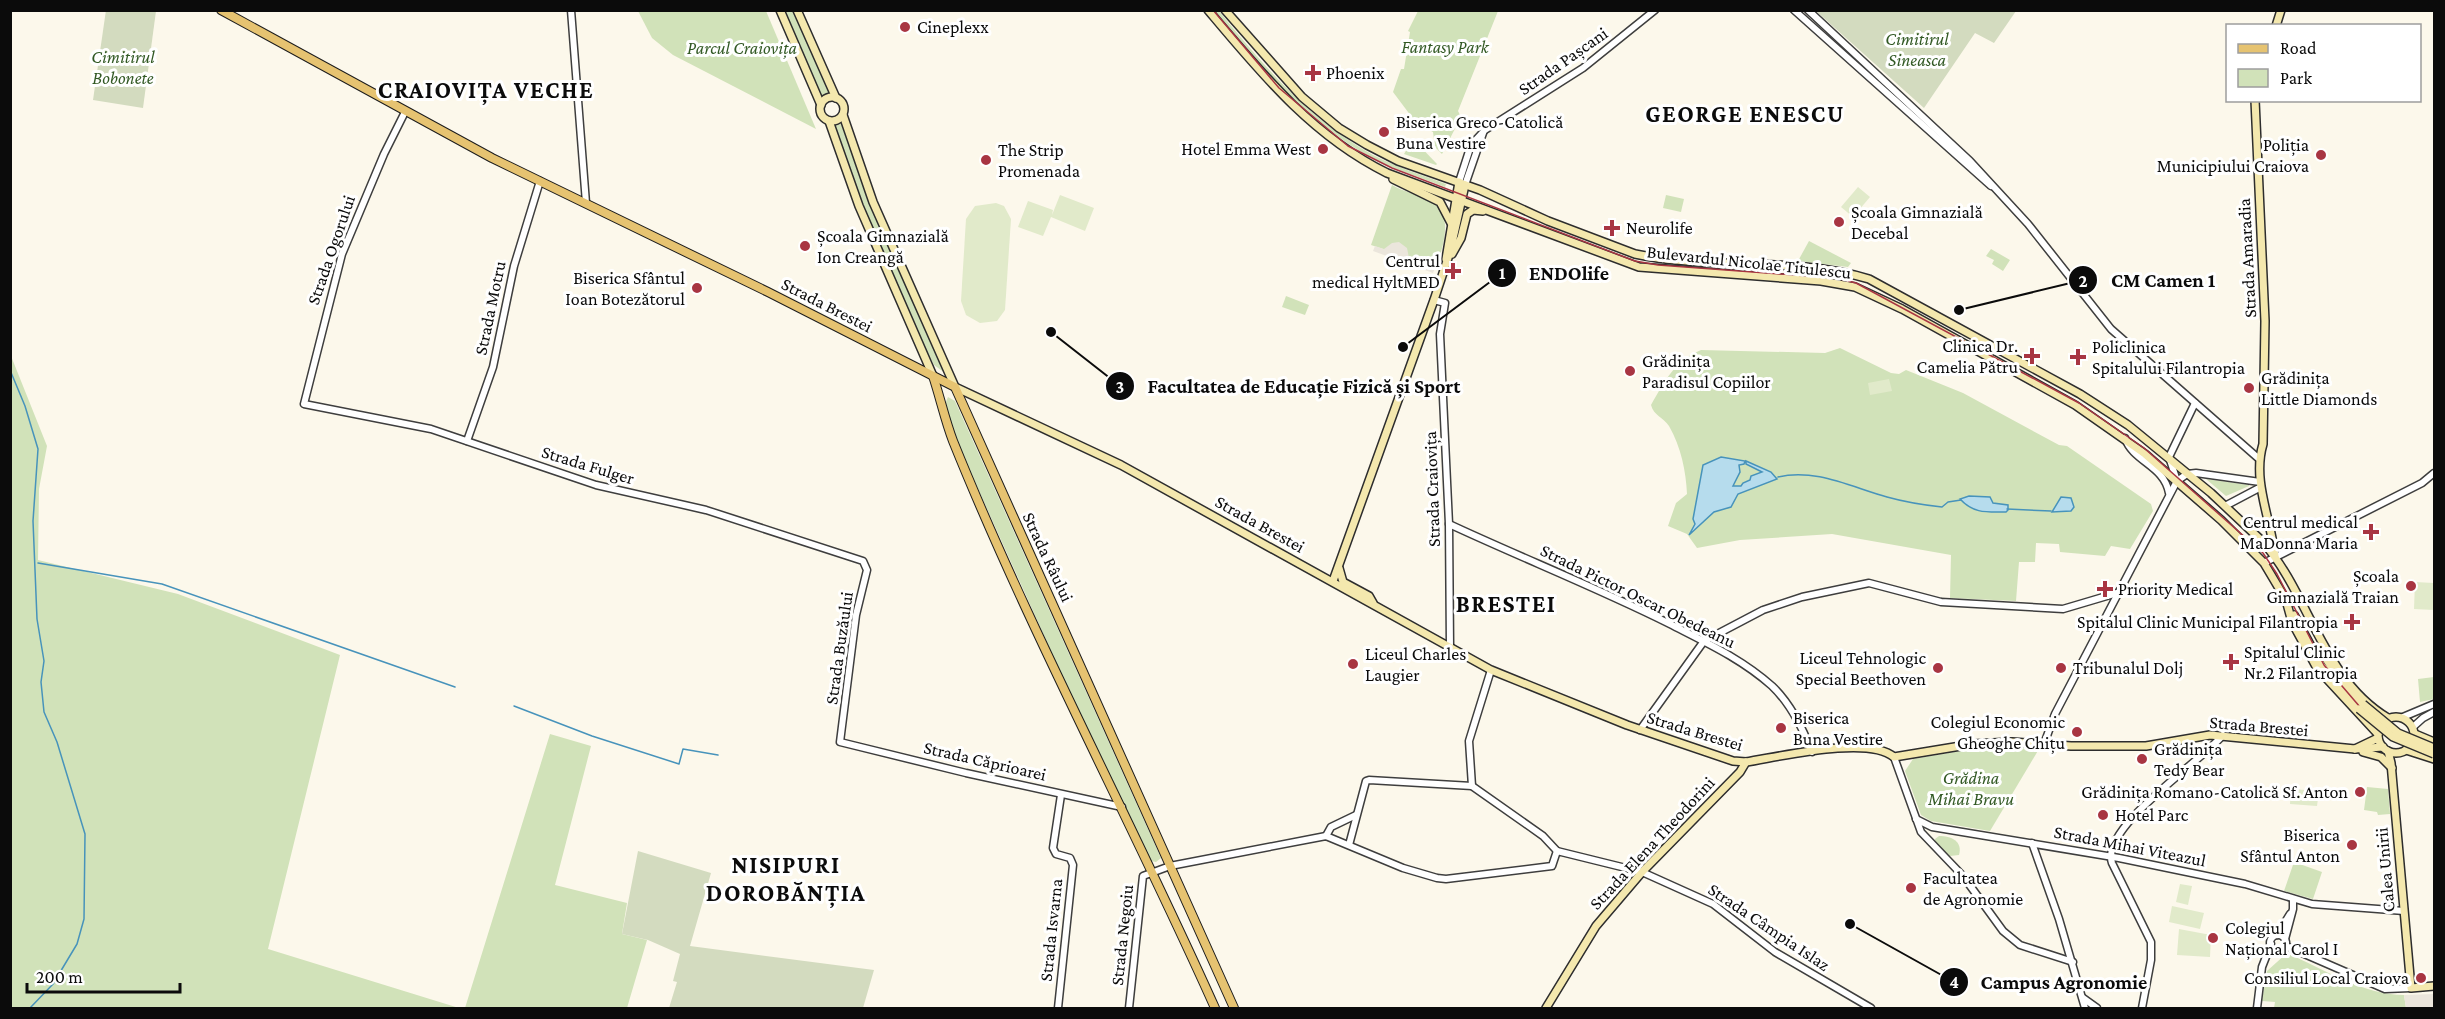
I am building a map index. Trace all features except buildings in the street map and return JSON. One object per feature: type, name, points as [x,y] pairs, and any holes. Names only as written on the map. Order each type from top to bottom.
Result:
[{"type":"main road","name":"Strada Brestei","points":[[221,10],[405,112],[540,182],[768,291],[955,387],[1121,465],[1491,670],[1640,730],[1733,761],[1746,762],[1812,752],[1872,748],[1888,752],[1894,757],[1973,744],[2146,746],[2198,736],[2223,735],[2385,749]]},
{"type":"main road","points":[[780,10],[821,105],[821,113],[829,121],[859,206],[933,376],[953,441],[1060,681],[1153,870],[1215,1008]]},
{"type":"main road","name":"Strada Râului","points":[[797,10],[836,98],[843,105],[843,115],[873,202],[963,408],[1234,1008]]},
{"type":"main road","points":[[1208,10],[1281,95],[1349,153],[1387,173],[1403,186],[1440,202],[1451,223]]},
{"type":"main road","name":"Bulevardul Nicolae Titulescu","points":[[1225,10],[1282,77],[1339,128],[1384,154],[1462,183],[1558,225],[1635,254],[1665,259],[1833,271],[1869,279],[2080,394],[2128,425],[2169,458],[2225,506],[2275,556],[2330,657],[2372,706],[2388,718]]},
{"type":"main road","points":[[821,105],[829,98],[836,98]]},
{"type":"main road","name":"Strada Amaradia","points":[[2255,102],[2265,321],[2263,444],[2258,458],[2260,485],[2275,556]]},
{"type":"main road","points":[[829,121],[837,120],[843,115]]},
{"type":"main road","name":"Bulevardul Nicolae Titulescu","points":[[1387,173],[1638,267],[1821,281],[1855,287],[1902,309],[2039,384],[2125,438],[2177,481],[2264,563],[2286,600],[2292,622],[2317,668],[2378,736]]},
{"type":"main road","points":[[1333,581],[1446,263],[1462,183]]},
{"type":"main road","points":[[1446,263],[1451,223],[1458,200]]},
{"type":"main road","points":[[1446,263],[1461,238],[1468,212],[1492,212]]},
{"type":"main road","points":[[963,408],[964,401],[972,395]]},
{"type":"main road","points":[[1339,563],[1342,580],[1369,596],[1374,605]]},
{"type":"main road","points":[[2292,589],[2323,656],[2361,706],[2398,733],[2434,748]]},
{"type":"main road","points":[[2286,600],[2321,665],[2393,737],[2434,754]]},
{"type":"main road","points":[[2414,731],[2412,744],[2406,750],[2398,753],[2385,749],[2378,736],[2381,724],[2388,718],[2403,717],[2414,731],[2434,742]]},
{"type":"main road","points":[[2366,723],[2367,735],[2358,747],[2381,757],[2392,768]]},
{"type":"main road","name":"Strada Brestei","points":[[2358,747],[2378,736]]},
{"type":"main road","name":"Calea Unirii","points":[[2385,749],[2392,768],[2411,988]]},
{"type":"main road","points":[[2406,750],[2434,759]]},
{"type":"main road","name":"Strada Elena Theodorini","points":[[1546,1008],[1596,926],[1642,872],[1740,772],[1746,762]]},
{"type":"main road","points":[[2411,988],[2434,986]]},
{"type":"street","points":[[570,10],[586,204]]},
{"type":"street","name":"Strada Pașcani","points":[[1462,183],[1471,145],[1485,130],[1581,70],[1655,10]]},
{"type":"street","points":[[1794,10],[1965,166],[1996,190]]},
{"type":"street","points":[[1808,10],[1944,135],[2028,224],[2111,329],[2258,458]]},
{"type":"street","name":"Strada Ogorului","points":[[304,404],[342,254],[384,154],[405,112]]},
{"type":"street","name":"Strada Motru","points":[[467,441],[493,367],[514,266],[540,182]]},
{"type":"street","name":"Strada Craiovița","points":[[1434,300],[1445,303],[1440,334],[1449,524],[1450,648]]},
{"type":"street","points":[[2169,458],[2194,403]]},
{"type":"street","name":"Strada Fulger","points":[[304,404],[423,427],[597,485],[706,510],[863,561]]},
{"type":"street","points":[[2125,438],[2128,447],[2166,480],[2169,494]]},
{"type":"street","name":"Bulevardul Nicolae Titulescu","points":[[2169,458],[2177,481]]},
{"type":"street","points":[[2264,563],[2422,483],[2434,473]]},
{"type":"street","points":[[2044,744],[2055,714],[2177,481],[2187,474],[2260,485]]},
{"type":"street","points":[[2225,506],[2260,485]]},
{"type":"street","name":"Strada Pictor Oscar Obedeanu","points":[[1449,524],[1622,601],[1704,641],[1747,666],[1772,686],[1790,707],[1812,752]]},
{"type":"street","name":"Strada Buzăului","points":[[840,742],[856,615],[867,570],[863,561]]},
{"type":"street","points":[[1640,730],[1704,641],[1763,610],[1802,597],[1861,583],[1876,584],[1941,602],[2063,609],[2117,593]]},
{"type":"street","points":[[1472,786],[1469,741],[1491,670]]},
{"type":"street","points":[[2403,717],[2434,704]]},
{"type":"street","points":[[2414,731],[2422,718],[2434,712]]},
{"type":"street","points":[[2142,1008],[2151,960],[2151,942],[2110,857],[2117,839],[2134,815],[2205,755],[2223,735]]},
{"type":"street","name":"Strada Căprioarei","points":[[840,742],[1123,808]]},
{"type":"street","points":[[1894,757],[1916,819],[1927,840],[1963,876],[2003,931],[2020,945],[2073,962]]},
{"type":"street","points":[[1153,870],[1326,836],[1403,868],[1446,879],[1551,866],[1557,851],[1543,836],[1472,786],[1369,780],[1366,781],[1349,845]]},
{"type":"street","name":"Strada Isvarna","points":[[1058,1008],[1073,865],[1070,858],[1056,854],[1053,848],[1061,795]]},
{"type":"street","points":[[1326,836],[1331,827],[1356,815]]},
{"type":"street","name":"Strada Mihai Viteazul","points":[[1916,819],[1932,827],[2110,857],[2245,884],[2312,904],[2404,910]]},
{"type":"street","points":[[2032,843],[2073,962],[2085,1008]]},
{"type":"street","name":"Strada Câmpia Islaz","points":[[1557,851],[1642,872],[1713,904],[1775,952],[1871,1008]]},
{"type":"street","name":"Strada Negoiu","points":[[1129,1008],[1142,880],[1143,876],[1153,870]]},
{"type":"street","points":[[2262,967],[2285,943],[2293,899]]},
{"type":"street","points":[[2256,1008],[2262,967],[2271,944],[2293,909],[2312,904]]},
{"type":"street","points":[[2277,935],[2285,943],[2385,989],[2411,988]]},
{"type":"street","points":[[2271,944],[2277,950]]},
{"type":"street","points":[[2082,998],[2097,1008]]},
{"type":"green space","name":"Cimitirul Bobonete","points":[[106,10],[156,11],[143,108],[93,100]]},
{"type":"green space","name":"Parcul Craiovița","points":[[638,11],[766,11],[816,129],[673,55],[652,38]]},
{"type":"green space","points":[[783,11],[794,11],[830,93],[820,98]]},
{"type":"green space","points":[[1215,11],[1219,11],[1270,71],[1308,109],[1329,126],[1373,155],[1446,184],[1445,187],[1372,158],[1327,128],[1286,92]]},
{"type":"green space","name":"Fantasy Park","points":[[1418,11],[1498,11],[1458,111],[1461,117],[1442,154],[1435,147],[1433,132],[1422,126],[1420,128],[1393,92],[1401,69],[1404,69],[1410,32],[1408,31]]},
{"type":"green space","name":"Cimitirul Sineasca","points":[[1816,11],[2016,11],[1994,43],[1975,33],[1924,108]]},
{"type":"green space","points":[[841,124],[870,203],[945,373],[934,365],[913,324],[862,205],[832,126]]},
{"type":"green space","points":[[1413,139],[1437,164],[1436,165],[1404,154]]},
{"type":"green space","points":[[1392,185],[1422,197],[1439,208],[1445,224],[1445,232],[1437,267],[1371,245]]},
{"type":"green space","points":[[1858,187],[1870,197],[1853,217],[1841,207]]},
{"type":"green space","points":[[1060,195],[1094,208],[1085,231],[1051,217],[1043,236],[1018,227],[1028,201],[1053,210],[1052,215]]},
{"type":"green space","points":[[1666,195],[1684,199],[1681,212],[1663,208]]},
{"type":"green space","points":[[996,203],[1004,206],[1011,219],[1005,310],[997,321],[980,323],[966,315],[961,301],[966,219],[975,206]]},
{"type":"green space","points":[[1809,241],[1851,263],[1848,267],[1798,261]]},
{"type":"green space","points":[[1991,249],[2010,260],[2003,271],[1992,264],[1994,260],[1986,256]]},
{"type":"green space","points":[[1286,296],[1309,305],[1305,315],[1282,307]]},
{"type":"green space","points":[[1840,348],[1891,373],[1899,374],[1906,370],[1963,393],[2059,445],[2067,446],[2151,504],[2153,511],[2130,549],[2111,546],[2105,556],[2060,552],[2059,544],[2036,543],[2035,562],[2019,562],[2016,601],[1950,598],[1951,555],[1832,534],[1740,540],[1697,548],[1687,534],[1668,526],[1676,503],[1687,494],[1685,477],[1680,451],[1673,434],[1664,420],[1654,412],[1651,405],[1677,366],[1701,350],[1825,353]]},
{"type":"green space","points":[[11,356],[47,446],[39,489],[38,560],[178,594],[340,655],[268,949],[459,1008],[11,1008]]},
{"type":"green space","points":[[1889,379],[1892,391],[1870,395],[1868,383]]},
{"type":"green space","points":[[948,397],[955,401],[1161,858],[1156,862],[1151,861],[1091,740],[952,431],[945,404]]},
{"type":"green space","points":[[2206,479],[2249,485],[2249,486],[2226,496]]},
{"type":"green space","points":[[2415,582],[2434,583],[2434,610],[2414,609]]},
{"type":"green space","points":[[2434,677],[2434,699],[2420,702],[2418,679]]},
{"type":"green space","points":[[550,734],[591,746],[555,885],[627,903],[622,934],[647,940],[627,1008],[465,1008]]},
{"type":"green space","name":"Grădina Mihai Bravu","points":[[1979,748],[2039,749],[1990,831],[1931,821],[1921,815],[1905,771],[1913,759]]},
{"type":"green space","points":[[2367,787],[2388,789],[2390,814],[2378,815],[2377,812],[2364,810]]},
{"type":"green space","points":[[2291,789],[2319,791],[2317,806],[2290,804]]},
{"type":"green space","points":[[1939,836],[1955,840],[1959,846],[1959,855],[1950,856],[1935,843],[1935,839]]},
{"type":"green space","points":[[638,851],[711,873],[690,946],[874,970],[863,1008],[669,1008],[677,982],[673,981],[680,954],[648,940],[622,934]]},
{"type":"green space","points":[[2294,862],[2322,872],[2313,899],[2284,891]]},
{"type":"green space","points":[[2180,884],[2192,886],[2188,905],[2176,902]]},
{"type":"green space","points":[[2172,906],[2204,913],[2200,929],[2169,922]]},
{"type":"green space","points":[[2179,929],[2211,935],[2210,957],[2177,955]]},
{"type":"green space","points":[[2287,953],[2359,986],[2389,994],[2404,995],[2406,1008],[2274,1008],[2275,1002],[2262,1001],[2267,971]]},
{"type":"shaded area","points":[[1399,242],[1407,248],[1409,258],[1435,268],[1433,273],[1373,251],[1375,246],[1384,249],[1392,243]]},
{"type":"shaded area","points":[[2434,994],[2434,1008],[2406,1008],[2404,995]]},
{"type":"water","points":[[1721,457],[1745,461],[1744,464],[1739,465],[1740,472],[1733,486],[1741,486],[1750,480],[1751,476],[1762,472],[1746,464],[1746,461],[1771,472],[1777,479],[1738,494],[1731,507],[1714,512],[1689,535],[1695,524],[1693,519],[1703,465]]},
{"type":"water","points":[[1969,496],[1990,497],[1993,503],[2008,505],[2008,510],[1993,512],[1976,510],[1960,499]]},
{"type":"water","points":[[2061,497],[2071,498],[2074,507],[2071,511],[2052,512]]},
{"type":"waterway","points":[[10,370],[25,406],[38,449],[33,521],[37,619],[44,661],[41,682],[44,712],[57,742],[85,834],[84,919],[77,944],[53,984],[30,1008]]},
{"type":"waterway","points":[[1778,477],[1792,475],[1819,477],[1894,499],[1942,507],[1948,502],[1961,500]]},
{"type":"waterway","points":[[2007,509],[2051,511]]},
{"type":"waterway","points":[[38,563],[162,584],[455,687]]},
{"type":"waterway","points":[[514,706],[592,736],[679,764],[683,749],[718,755]]},
{"type":"tram line","points":[[1213,10],[1279,88],[1348,146],[1392,168],[1635,261],[1658,265],[1836,278],[1856,283],[2079,403],[2144,448],[2263,553],[2277,574],[2324,665],[2360,707],[2391,733],[2434,752]]},
{"type":"place","name":"Cineplexx","points":[[905,27]]},
{"type":"place","name":"Phoenix","points":[[1313,73]]},
{"type":"place","name":"Biserica Greco-Catolică Buna Vestire","points":[[1384,132]]},
{"type":"place","name":"Hotel Emma West","points":[[1323,149]]},
{"type":"place","name":"Poliția Municipiului Craiova","points":[[2321,155]]},
{"type":"place","name":"The Strip Promenada","points":[[986,160]]},
{"type":"place","name":"Școala Gimnazială Decebal","points":[[1839,222]]},
{"type":"place","name":"Neurolife","points":[[1612,228]]},
{"type":"place","name":"Școala Gimnazială Ion Creangă","points":[[805,246]]},
{"type":"place","name":"Centrul medical HyltMED","points":[[1453,271]]},
{"type":"place","name":"Biserica Sfântul Ioan Botezătorul","points":[[697,288]]},
{"type":"place","name":"CM Camen 1","points":[[1959,310]]},
{"type":"place","name":"Facultatea de Educație Fizică și Sport","points":[[1051,332]]},
{"type":"place","name":"ENDOlife","points":[[1403,347]]},
{"type":"place","name":"Clinica Dr. Camelia Pătru","points":[[2032,356]]},
{"type":"place","name":"Policlinica Spitalului Filantropia","points":[[2078,357]]},
{"type":"place","name":"Grădinița Paradisul Copiilor","points":[[1630,371]]},
{"type":"place","name":"Grădinița Little Diamonds","points":[[2249,388]]},
{"type":"place","name":"Centrul medical MaDonna Maria","points":[[2371,532]]},
{"type":"place","name":"Școala Gimnazială Traian","points":[[2411,586]]},
{"type":"place","name":"Priority Medical","points":[[2105,589]]},
{"type":"place","name":"Spitalul Clinic Municipal Filantropia","points":[[2352,622]]},
{"type":"place","name":"Spitalul Clinic Nr.2 Filantropia","points":[[2231,662]]},
{"type":"place","name":"Liceul Charles Laugier","points":[[1353,664]]},
{"type":"place","name":"Liceul Tehnologic Special Beethoven","points":[[1938,668]]},
{"type":"place","name":"Tribunalul Dolj","points":[[2061,668]]},
{"type":"place","name":"Biserica Buna Vestire","points":[[1781,728]]},
{"type":"place","name":"Colegiul Economic Gheoghe Chițu","points":[[2077,732]]},
{"type":"place","name":"Grădinița Tedy Bear","points":[[2142,759]]},
{"type":"place","name":"Grădinița Romano-Catolică Sf. Anton","points":[[2360,792]]},
{"type":"place","name":"Hotel Parc","points":[[2103,815]]},
{"type":"place","name":"Biserica Sfântul Anton","points":[[2352,845]]},
{"type":"place","name":"Facultatea de Agronomie","points":[[1911,888]]},
{"type":"place","name":"Campus Agronomie","points":[[1850,924]]},
{"type":"place","name":"Colegiul Național Carol I","points":[[2213,938]]},
{"type":"place","name":"Consiliul Local Craiova","points":[[2421,978]]},
{"type":"district","name":"CRAIOVIȚA VECHE","points":[[486,90]]},
{"type":"district","name":"GEORGE ENESCU","points":[[1745,114]]},
{"type":"district","name":"BRESTEI","points":[[1506,604]]},
{"type":"district","name":"NISIPURI DOROBĂNȚIA","points":[[786,879]]}]
